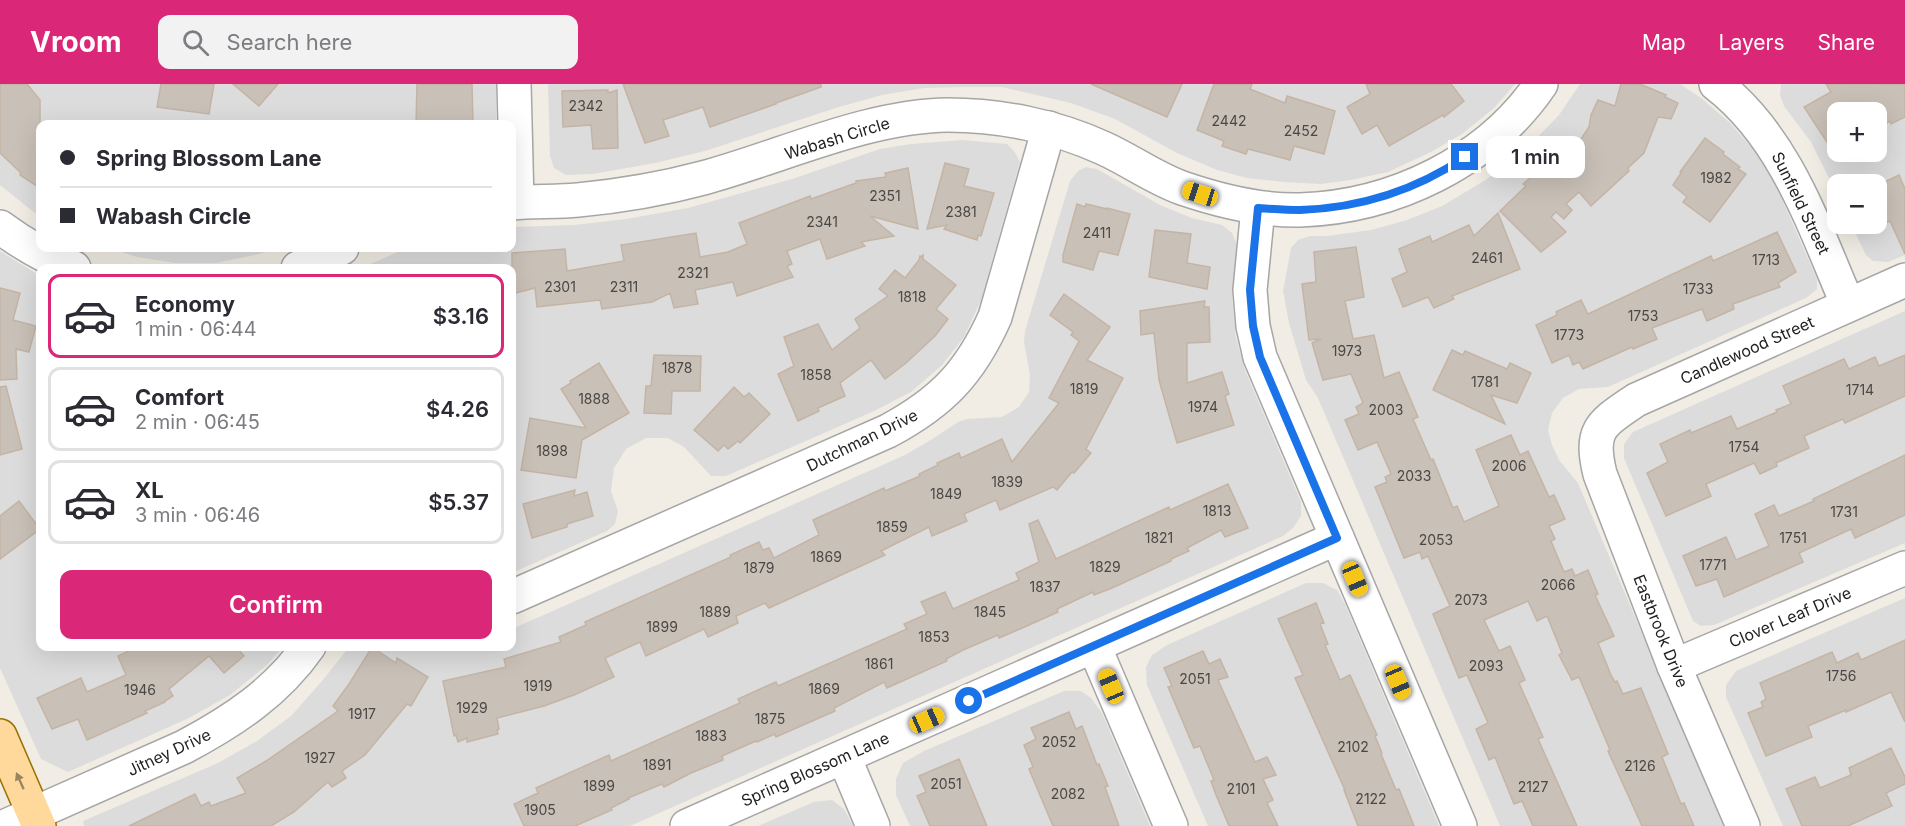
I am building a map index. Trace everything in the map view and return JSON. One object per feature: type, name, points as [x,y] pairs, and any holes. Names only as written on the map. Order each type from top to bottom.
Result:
[{"type":"main road","points":[[0,736],[27,822]]},
{"type":"street","points":[[514,84],[514,120]]},
{"type":"street","name":"Wabash Circle","points":[[516,202],[576,200],[670,186],[752,164],[862,127],[903,119],[947,115],[992,117],[1049,128],[1102,148],[1178,187],[1221,201],[1258,208],[1299,210],[1339,207],[1380,198],[1418,184],[1451,167],[1480,147],[1510,121],[1541,84]]},
{"type":"street","name":"Sunfield Street","points":[[1727,87],[1779,154],[1848,305]]},
{"type":"street","name":"Dutchman Drive","points":[[516,595],[888,430],[916,416],[940,398],[964,372],[983,344],[995,317],[1049,128]]},
{"type":"street","points":[[1258,208],[1250,290],[1253,326],[1260,357],[1460,826]]},
{"type":"street","points":[[0,226],[36,250]]},
{"type":"street","points":[[39,252],[63,264]]},
{"type":"street","points":[[308,264],[333,252]]},
{"type":"street","name":"Candlewood Street","points":[[1598,432],[1608,419],[1636,400],[1905,280]]},
{"type":"street","name":"Eastbrook Drive","points":[[1598,432],[1594,452],[1600,474],[1674,666],[1743,826]]},
{"type":"street","name":"Spring Blossom Lane","points":[[687,826],[1337,538]]},
{"type":"street","name":"Clover Leaf Drive","points":[[1674,666],[1905,568]]},
{"type":"street","points":[[1094,646],[1171,826]]},
{"type":"street","name":"Jitney Drive","points":[[27,822],[213,732],[246,711],[274,687],[306,651]]},
{"type":"street","points":[[844,757],[873,826]]},
{"type":"shaded area","points":[[0,84],[496,84],[496,120],[36,120],[36,214],[0,185]]},
{"type":"shaded area","points":[[548,84],[1515,84],[1494,108],[1462,134],[1431,152],[1388,172],[1321,184],[1247,178],[1217,170],[1177,153],[1115,119],[1071,103],[1002,87],[924,88],[882,95],[705,151],[593,174],[566,175],[554,168],[550,156]]},
{"type":"shaded area","points":[[1580,84],[1680,84],[1701,98],[1730,123],[1753,149],[1773,179],[1817,279],[1817,289],[1806,298],[1608,387],[1579,389],[1563,398],[1552,413],[1548,430],[1559,460],[1578,483],[1724,826],[1500,826],[1318,398],[1306,380],[1289,323],[1283,291],[1291,248],[1298,240],[1310,236],[1371,230],[1407,220],[1442,206],[1484,181],[1523,152],[1559,115]]},
{"type":"shaded area","points":[[1781,84],[1905,84],[1905,255],[1888,262],[1873,261],[1866,255],[1856,234],[1887,234],[1887,174],[1827,174],[1811,142],[1784,106],[1780,95]]},
{"type":"shaded area","points":[[962,140],[1007,144],[1020,162],[981,300],[964,337],[942,365],[911,392],[872,412],[726,476],[711,476],[684,447],[668,438],[646,438],[626,449],[614,468],[611,491],[618,511],[615,524],[607,531],[516,571],[516,264],[370,264],[398,252],[516,252],[516,227],[574,225],[688,208],[792,179],[880,149]]},
{"type":"shaded area","points":[[1086,167],[1097,169],[1160,205],[1192,218],[1222,225],[1232,233],[1237,245],[1232,296],[1236,338],[1245,370],[1301,502],[1301,516],[1293,528],[1283,536],[630,826],[84,826],[83,821],[218,763],[257,741],[291,716],[346,651],[516,651],[516,627],[905,455],[958,422],[967,419],[1002,417],[1019,407],[1029,392],[1030,375],[1024,342],[1025,331],[1070,181],[1078,171]]},
{"type":"shaded area","points":[[0,251],[36,274],[36,651],[279,651],[267,665],[230,695],[189,718],[68,772],[41,759],[0,668]]},
{"type":"shaded area","points":[[121,252],[265,252],[216,263],[175,263]]},
{"type":"shaded area","points":[[1905,311],[1905,543],[1714,625],[1701,626],[1693,621],[1624,458],[1624,444],[1633,432]]},
{"type":"shaded area","points":[[1306,583],[1323,583],[1337,590],[1345,604],[1439,826],[1208,826],[1147,685],[1146,667],[1152,655],[1167,645]]},
{"type":"shaded area","points":[[1905,598],[1905,826],[1783,826],[1726,697],[1726,685],[1736,671]]},
{"type":"shaded area","points":[[1064,691],[1081,691],[1091,698],[1102,713],[1150,826],[910,826],[896,795],[896,779],[903,763],[924,751]]},
{"type":"shaded area","points":[[832,800],[844,809],[853,826],[758,826],[814,802]]},
{"type":"building","points":[[0,84],[27,84],[40,100],[40,120],[36,120],[36,185],[20,175],[21,173],[0,153]]},
{"type":"building","points":[[161,84],[214,84],[209,114],[157,107]]},
{"type":"building","points":[[233,84],[278,84],[259,106]]},
{"type":"building","points":[[417,84],[472,84],[473,120],[416,120]]},
{"type":"building","points":[[623,84],[821,84],[821,87],[710,127],[703,107],[663,120],[669,136],[645,143]]},
{"type":"building","points":[[1091,84],[1182,84],[1167,117]]},
{"type":"building","points":[[1214,84],[1252,84],[1250,89],[1285,103],[1287,96],[1335,111],[1324,154],[1294,146],[1290,160],[1248,149],[1246,154],[1222,146],[1224,141],[1197,130]]},
{"type":"building","points":[[1366,84],[1451,84],[1464,101],[1444,117],[1443,115],[1389,146],[1377,125],[1362,134],[1347,107],[1370,94]]},
{"type":"building","points":[[1621,84],[1640,84],[1678,103],[1671,119],[1658,117],[1644,153],[1628,168],[1629,171],[1591,206],[1579,192],[1566,204],[1572,210],[1564,219],[1556,212],[1551,217],[1566,232],[1541,252],[1500,211],[1526,186],[1523,184],[1537,172],[1541,177],[1579,142],[1589,127],[1591,115],[1598,100],[1615,106]]},
{"type":"building","points":[[1826,84],[1905,84],[1905,117],[1891,124],[1890,121],[1887,123],[1887,102],[1827,102],[1827,142],[1804,107],[1831,92]]},
{"type":"building","points":[[608,90],[608,93],[617,90],[618,148],[593,149],[591,125],[563,127],[562,91]]},
{"type":"building","points":[[1705,138],[1724,152],[1723,154],[1740,167],[1738,169],[1746,174],[1710,222],[1683,202],[1687,197],[1673,185]]},
{"type":"building","points":[[945,163],[969,169],[964,186],[994,193],[981,236],[978,235],[977,240],[944,229],[947,225],[927,229]]},
{"type":"building","points":[[908,168],[918,229],[870,216],[894,236],[861,242],[865,246],[827,259],[820,239],[787,251],[792,264],[787,266],[793,277],[737,296],[733,282],[695,290],[698,304],[674,308],[670,293],[652,302],[602,309],[600,300],[537,307],[535,288],[516,293],[516,264],[512,264],[512,253],[565,249],[567,271],[624,261],[621,245],[696,233],[700,257],[728,252],[747,244],[739,223],[810,196],[811,199],[856,183],[856,181],[886,177],[885,173]]},
{"type":"building","points":[[1899,175],[1905,189],[1905,254],[1890,221],[1887,222],[1887,181]]},
{"type":"building","points":[[1077,204],[1130,214],[1118,255],[1099,251],[1093,270],[1063,262]]},
{"type":"building","points":[[1498,213],[1520,269],[1452,296],[1454,299],[1434,308],[1428,297],[1403,307],[1392,279],[1407,272],[1399,249],[1430,236],[1432,242],[1469,225],[1474,236]]},
{"type":"building","points":[[1155,230],[1191,234],[1187,263],[1210,267],[1207,289],[1149,277]]},
{"type":"building","points":[[1777,232],[1796,272],[1778,283],[1780,287],[1733,304],[1734,309],[1707,321],[1702,309],[1652,328],[1657,339],[1633,349],[1632,347],[1583,369],[1579,362],[1573,365],[1569,355],[1552,363],[1536,325],[1557,315],[1556,312],[1581,300],[1588,314],[1711,256],[1713,261]]},
{"type":"building","points":[[1356,247],[1364,297],[1345,301],[1353,339],[1374,335],[1384,378],[1399,372],[1418,417],[1413,419],[1431,460],[1433,459],[1453,508],[1457,506],[1464,522],[1499,506],[1476,450],[1511,435],[1520,455],[1528,451],[1549,497],[1554,495],[1565,519],[1549,526],[1555,539],[1551,541],[1564,572],[1572,569],[1575,576],[1588,570],[1598,594],[1595,595],[1614,636],[1598,643],[1611,675],[1615,682],[1617,681],[1623,694],[1641,688],[1668,754],[1662,757],[1681,804],[1684,803],[1694,826],[1642,826],[1608,751],[1610,750],[1579,677],[1572,680],[1559,655],[1562,653],[1547,616],[1537,621],[1528,601],[1484,620],[1499,651],[1510,646],[1525,680],[1519,683],[1543,737],[1538,739],[1577,826],[1533,826],[1522,801],[1514,804],[1495,757],[1489,760],[1476,729],[1488,723],[1467,675],[1459,678],[1433,614],[1450,606],[1428,556],[1422,559],[1420,552],[1404,558],[1375,487],[1387,482],[1385,477],[1391,474],[1377,442],[1358,450],[1345,420],[1359,414],[1356,407],[1363,403],[1351,374],[1323,380],[1312,343],[1321,339],[1309,340],[1302,284],[1316,282],[1314,252]]},
{"type":"building","points":[[923,255],[923,259],[956,285],[936,309],[948,319],[935,336],[885,379],[871,360],[840,383],[845,396],[818,408],[819,411],[798,421],[778,374],[794,366],[784,337],[818,324],[832,350],[860,328],[855,319],[888,296],[879,289],[895,270],[905,278]]},
{"type":"building","points":[[0,288],[20,293],[13,320],[36,326],[29,352],[16,349],[17,379],[0,380]]},
{"type":"building","points":[[1064,294],[1110,327],[1087,360],[1123,378],[1086,449],[1091,453],[1057,490],[1053,487],[1000,510],[996,500],[964,514],[967,521],[932,536],[929,527],[881,551],[885,555],[769,608],[765,603],[736,616],[738,623],[708,637],[704,629],[646,656],[640,642],[605,658],[614,677],[544,706],[497,718],[498,734],[467,742],[467,738],[458,742],[456,735],[454,736],[443,681],[506,667],[504,659],[561,642],[559,637],[586,625],[585,622],[731,557],[730,555],[759,542],[763,550],[769,548],[774,558],[819,535],[813,520],[884,488],[885,491],[920,476],[919,474],[938,465],[937,463],[959,453],[961,458],[1002,439],[1012,462],[1059,403],[1049,398],[1079,341],[1071,335],[1073,332],[1050,315]]},
{"type":"building","points":[[1205,301],[1204,307],[1209,307],[1210,342],[1187,343],[1187,383],[1222,372],[1229,394],[1225,396],[1234,425],[1177,443],[1159,380],[1154,333],[1141,335],[1140,311]]},
{"type":"building","points":[[1452,350],[1463,355],[1465,351],[1507,369],[1510,363],[1531,373],[1517,403],[1491,395],[1505,424],[1433,390]]},
{"type":"building","points":[[654,355],[701,356],[700,391],[672,391],[671,414],[644,413],[646,386],[651,386]]},
{"type":"building","points":[[1905,355],[1905,396],[1845,423],[1843,419],[1804,436],[1809,448],[1776,463],[1777,466],[1760,474],[1754,463],[1706,484],[1711,496],[1666,516],[1647,473],[1668,462],[1660,444],[1690,430],[1691,433],[1731,416],[1737,429],[1777,412],[1776,410],[1791,404],[1783,386],[1844,359],[1849,369],[1875,357],[1879,366]]},
{"type":"building","points":[[599,363],[629,413],[582,440],[576,478],[521,470],[530,418],[586,428],[561,389]]},
{"type":"building","points":[[6,386],[22,449],[0,455],[0,387]]},
{"type":"building","points":[[734,387],[744,397],[749,393],[770,414],[740,443],[738,441],[728,449],[724,445],[718,451],[694,430]]},
{"type":"building","points":[[1905,455],[1905,515],[1855,538],[1851,529],[1799,553],[1803,562],[1724,597],[1717,579],[1696,586],[1683,556],[1726,537],[1736,560],[1769,546],[1755,514],[1774,505],[1779,516]]},
{"type":"building","points":[[1228,484],[1248,528],[1225,537],[1221,530],[1187,548],[1189,551],[1171,561],[1112,588],[1094,595],[1093,592],[1057,609],[1058,612],[999,638],[998,635],[963,650],[946,659],[947,661],[887,688],[884,682],[834,708],[835,711],[776,737],[775,734],[722,756],[723,760],[664,787],[662,784],[628,798],[611,808],[612,810],[575,826],[524,826],[514,804],[538,793],[536,788],[609,755],[611,761],[740,703],[738,699],[760,689],[776,682],[778,686],[907,629],[904,624],[927,614],[921,602],[945,592],[953,609],[1019,580],[1016,573],[1039,562],[1029,524],[1038,520],[1056,559],[1169,507],[1170,510]]},
{"type":"building","points":[[575,490],[574,496],[587,492],[593,516],[532,538],[523,504]]},
{"type":"building","points":[[19,501],[36,524],[36,532],[0,559],[0,516]]},
{"type":"building","points":[[1316,603],[1324,623],[1320,624],[1328,644],[1325,645],[1340,680],[1350,675],[1377,735],[1375,736],[1381,754],[1396,790],[1399,789],[1414,826],[1358,826],[1345,790],[1295,678],[1303,675],[1278,619]]},
{"type":"building","points":[[1905,640],[1905,722],[1891,692],[1808,726],[1812,737],[1766,756],[1748,713],[1763,707],[1761,702],[1766,699],[1760,683],[1832,652],[1837,663],[1858,653],[1861,660]]},
{"type":"building","points":[[128,651],[240,651],[244,656],[224,673],[209,656],[169,689],[173,696],[165,702],[145,711],[147,713],[87,740],[78,719],[52,729],[37,698],[81,678],[87,692],[126,675],[118,656]]},
{"type":"building","points":[[370,651],[378,651],[396,663],[397,658],[428,677],[411,706],[407,704],[365,755],[342,771],[346,778],[332,787],[328,782],[294,812],[271,826],[129,826],[195,794],[201,806],[209,802],[211,806],[246,793],[237,778],[266,761],[338,711],[333,706]]},
{"type":"building","points":[[1203,651],[1209,664],[1220,659],[1228,677],[1218,680],[1255,762],[1267,757],[1276,775],[1263,779],[1273,800],[1267,803],[1278,826],[1229,826],[1200,746],[1194,748],[1168,687],[1172,686],[1164,668]]},
{"type":"building","points":[[1069,712],[1076,729],[1082,726],[1097,765],[1099,764],[1108,786],[1105,787],[1119,826],[1053,826],[1029,769],[1033,767],[1024,745],[1036,739],[1031,728]]},
{"type":"building","points":[[1891,748],[1905,777],[1905,784],[1886,793],[1892,806],[1848,826],[1802,826],[1786,789],[1815,777],[1820,788],[1851,775],[1849,768]]},
{"type":"building","points":[[959,759],[987,826],[930,826],[917,796],[926,792],[919,776]]},
{"type":"route","points":[[969,701],[1337,538],[1260,357],[1253,326],[1250,290],[1258,208],[1299,210],[1339,207],[1380,198],[1418,184],[1465,157]]}]
